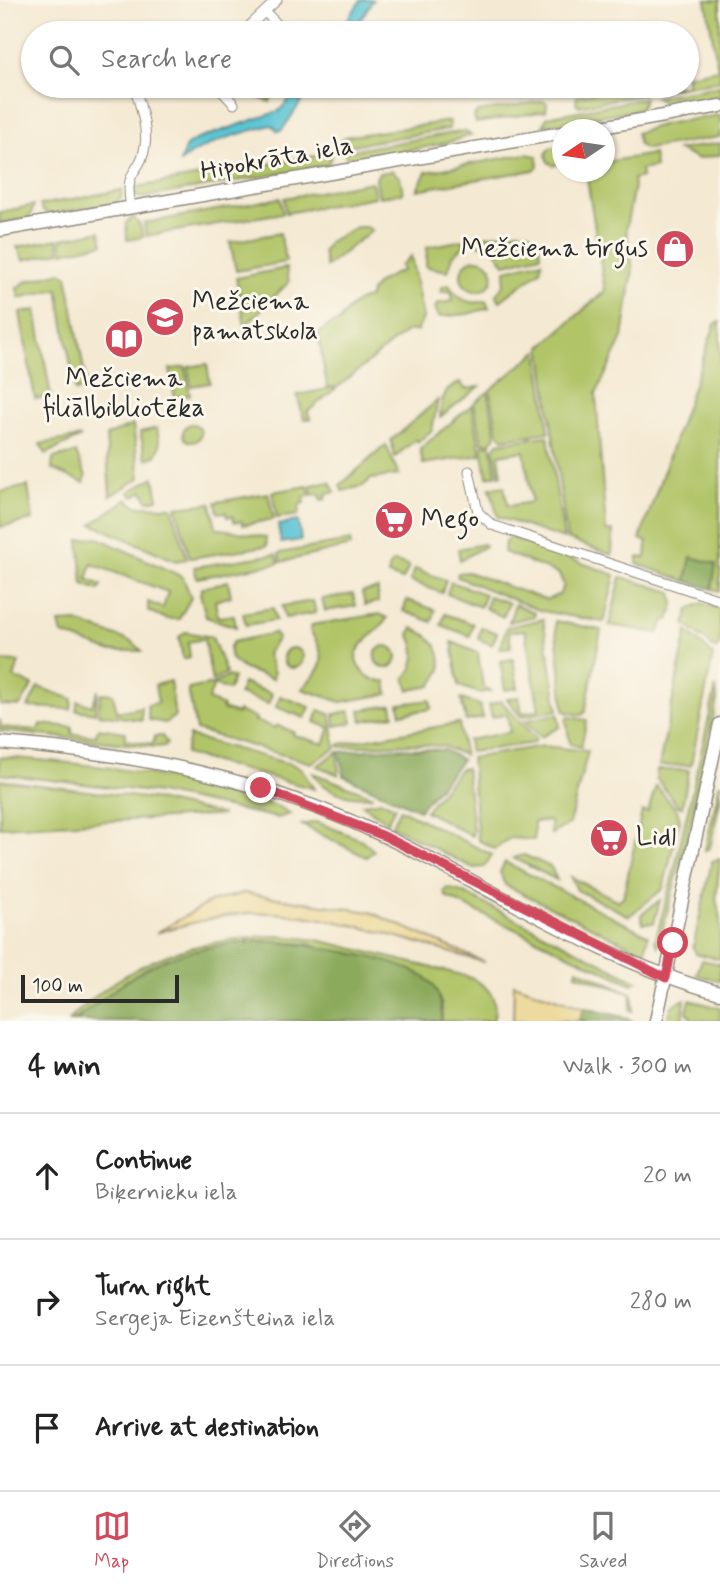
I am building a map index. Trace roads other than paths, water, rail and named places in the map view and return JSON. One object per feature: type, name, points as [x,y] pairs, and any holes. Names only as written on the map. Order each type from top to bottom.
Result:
[{"type":"street","points":[[255,21],[277,0]]},
{"type":"street","points":[[265,12],[274,21]]},
{"type":"street","points":[[131,207],[127,187],[132,172],[143,157],[146,137],[139,98]]},
{"type":"street","points":[[228,98],[234,104]]},
{"type":"street","points":[[615,125],[720,106]]},
{"type":"street","name":"Hipokrāta iela","points":[[0,230],[552,135]]},
{"type":"street","points":[[470,471],[478,512],[492,524],[720,600]]},
{"type":"street","points":[[656,1021],[720,724]]},
{"type":"street","points":[[0,743],[106,754],[173,765],[261,788],[315,806],[384,836],[666,978],[720,993]]},
{"type":"water","points":[[361,0],[373,0],[360,21],[346,21]]},
{"type":"water","points":[[290,98],[304,98],[282,130],[278,131],[272,125],[235,135],[200,149],[180,162],[186,146],[195,140],[279,111]]},
{"type":"water","points":[[298,521],[301,540],[281,543],[278,525]]},
{"type":"place","name":"Mežciema tirgus","points":[[675,249]]},
{"type":"place","name":"Mežciema pamatskola","points":[[165,317]]},
{"type":"place","name":"Mežciema filiālbibliotēka","points":[[124,339]]},
{"type":"place","name":"Mego","points":[[394,520]]},
{"type":"place","name":"Lidl","points":[[609,838]]}]
